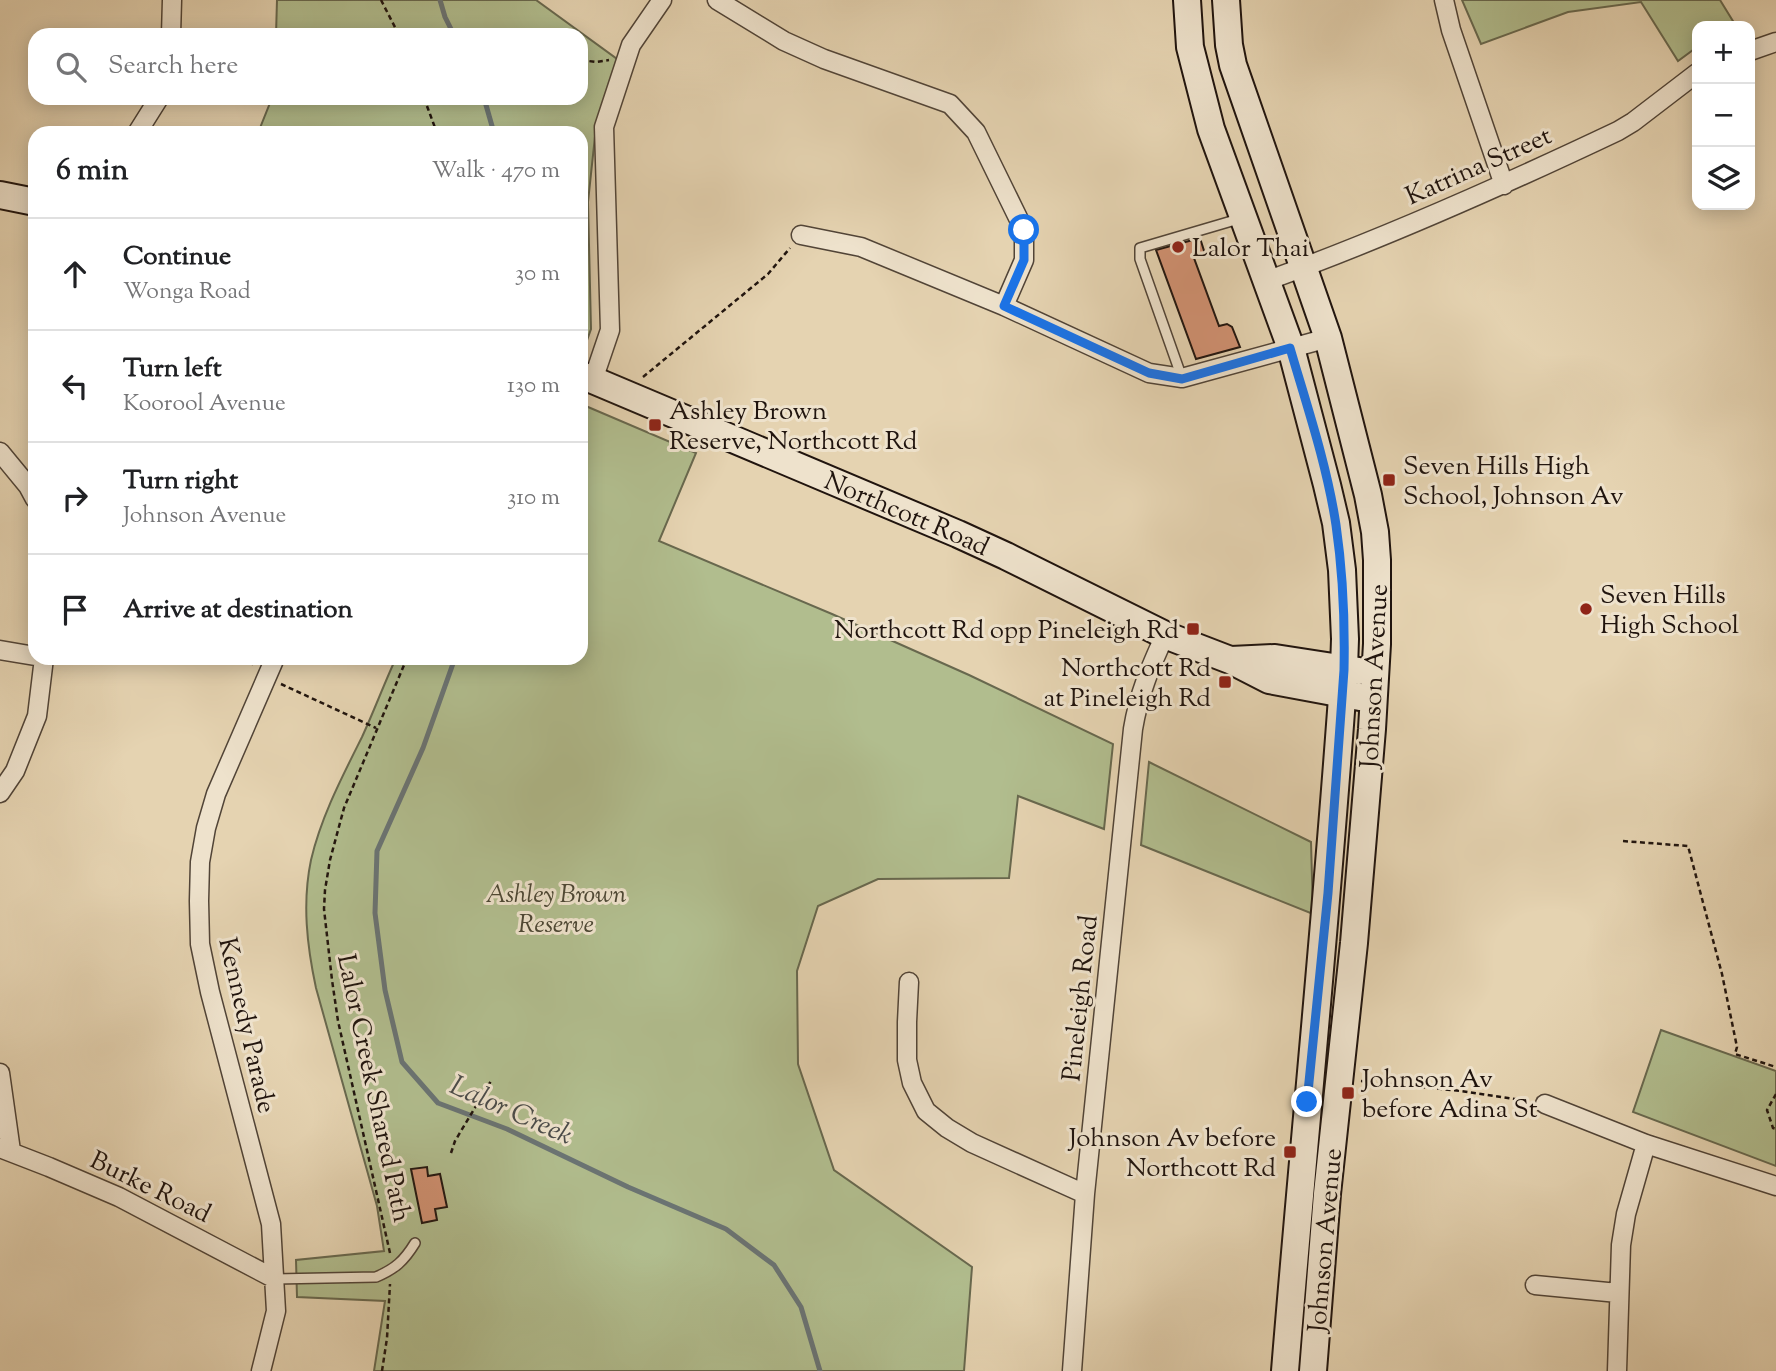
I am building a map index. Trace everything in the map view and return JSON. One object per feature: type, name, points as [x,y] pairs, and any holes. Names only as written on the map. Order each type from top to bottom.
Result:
[{"type":"main road","name":"Johnson Avenue","points":[[1187,0],[1190,47],[1200,92],[1290,348],[1336,523],[1342,582],[1345,639],[1343,682],[1323,945],[1285,1371]]},
{"type":"main road","name":"Johnson Avenue","points":[[1226,0],[1233,65],[1328,338],[1375,532],[1378,597],[1374,686],[1354,943],[1327,1195],[1313,1371]]},
{"type":"main road","points":[[0,195],[28,201]]},
{"type":"main road","name":"Northcott Road","points":[[588,377],[970,540],[1193,647],[1230,660],[1275,658],[1343,682],[1374,686]]},
{"type":"street","points":[[171,0],[171,28]]},
{"type":"street","points":[[588,375],[610,330],[604,127],[631,45],[662,0]]},
{"type":"street","points":[[717,0],[784,41],[824,60],[950,104],[976,132],[1024,230],[1024,260],[1004,306]]},
{"type":"street","points":[[1444,0],[1451,30],[1504,185]]},
{"type":"street","points":[[1755,49],[1776,42]]},
{"type":"street","name":"Katrina Street","points":[[1266,281],[1504,185],[1618,131],[1692,77]]},
{"type":"street","points":[[141,126],[155,105]]},
{"type":"street","points":[[801,234],[860,247],[1004,306],[1149,373],[1182,379],[1328,338]]},
{"type":"street","points":[[0,452],[28,484]]},
{"type":"street","name":"Pineleigh Road","points":[[1072,1371],[1085,1194],[1133,729],[1144,683],[1165,635]]},
{"type":"street","points":[[0,650],[28,655]]},
{"type":"street","points":[[0,793],[15,771],[37,716],[43,665]]},
{"type":"street","name":"Kennedy Parade","points":[[261,1371],[276,1311],[271,1224],[213,1005],[200,944],[198,901],[200,862],[216,794],[271,666]]},
{"type":"street","points":[[909,982],[908,1060],[912,1083],[926,1111],[972,1143],[1085,1194]]},
{"type":"street","points":[[0,1073],[5,1149]]},
{"type":"street","points":[[1545,1104],[1646,1144],[1776,1186]]},
{"type":"street","points":[[1616,1371],[1621,1245],[1626,1214],[1646,1144]]},
{"type":"street","name":"Burke Road","points":[[5,1149],[118,1197],[275,1279]]},
{"type":"street","points":[[1535,1285],[1618,1293]]},
{"type":"lane","points":[[1182,379],[1140,259],[1140,248],[1244,218]]},
{"type":"lane","points":[[275,1279],[376,1277],[391,1271],[415,1243]]},
{"type":"path","points":[[381,0],[395,28]]},
{"type":"path","points":[[588,61],[620,59]]},
{"type":"path","points":[[427,105],[434,126]]},
{"type":"path","points":[[641,378],[768,274],[801,234]]},
{"type":"path","name":"Lalor Creek Shared Path","points":[[382,1371],[391,1271],[389,1243],[338,1021],[324,909],[330,860],[344,808],[404,665]]},
{"type":"path","points":[[271,666],[280,684],[377,729]]},
{"type":"path","points":[[1623,841],[1688,846],[1722,974],[1737,1047],[1735,1054],[1776,1067]]},
{"type":"path","points":[[451,1153],[455,1141],[491,1081]]},
{"type":"path","points":[[1355,1081],[1461,1091],[1545,1104]]},
{"type":"path","points":[[1776,1094],[1768,1110],[1773,1128],[1776,1129]]},
{"type":"green space","points":[[277,0],[536,0],[574,28],[276,28]]},
{"type":"green space","points":[[1462,0],[1720,0],[1733,21],[1692,21],[1692,51],[1678,61],[1641,2],[1568,12],[1481,44]]},
{"type":"green space","points":[[588,38],[617,59],[596,127],[588,202],[588,126],[261,126],[269,105],[588,105]]},
{"type":"green space","points":[[588,202],[591,329],[588,337]]},
{"type":"green space","name":"Ashley Brown Reserve","points":[[588,407],[696,453],[659,541],[969,675],[1113,744],[1104,829],[1018,796],[1009,878],[878,879],[818,906],[797,971],[798,1064],[834,1170],[972,1267],[964,1371],[374,1371],[385,1301],[297,1297],[296,1260],[384,1251],[377,1206],[316,988],[306,908],[308,876],[320,828],[393,665],[588,665]]},
{"type":"green space","points":[[1149,762],[1311,842],[1313,914],[1141,845]]},
{"type":"green space","points":[[1661,1030],[1776,1071],[1776,1166],[1633,1112]]},
{"type":"building","points":[[1200,238],[1205,254],[1194,258],[1219,326],[1227,324],[1232,327],[1240,347],[1196,359],[1156,250]]},
{"type":"building","points":[[427,1167],[428,1176],[440,1174],[447,1207],[435,1209],[437,1220],[422,1223],[411,1169]]},
{"type":"waterway","name":"Lalor Creek","points":[[440,0],[450,28]]},
{"type":"waterway","name":"Lalor Creek","points":[[486,105],[492,126]]},
{"type":"waterway","name":"Lalor Creek","points":[[453,665],[423,748],[377,851],[375,913],[385,990],[402,1062],[438,1103],[507,1129],[628,1187],[726,1229],[774,1265],[801,1307],[820,1371]]},
{"type":"place","name":"Lalor Thai","points":[[1178,247]]},
{"type":"place","name":"Ashley Brown Reserve, Northcott Rd","points":[[655,425]]},
{"type":"place","name":"Seven Hills High School, Johnson Av","points":[[1389,480]]},
{"type":"place","name":"Seven Hills High School","points":[[1586,609]]},
{"type":"place","name":"Northcott Rd opp Pineleigh Rd","points":[[1193,629]]},
{"type":"place","name":"Northcott Rd at Pineleigh Rd","points":[[1225,682]]},
{"type":"place","name":"Johnson Av before Adina St","points":[[1348,1093]]},
{"type":"place","name":"Johnson Av before Northcott Rd","points":[[1290,1152]]},
{"type":"route","points":[[1024,230],[1024,260],[1004,306],[1149,373],[1182,379],[1290,348],[1336,523],[1342,570],[1345,639],[1328,893],[1307,1102]]}]
